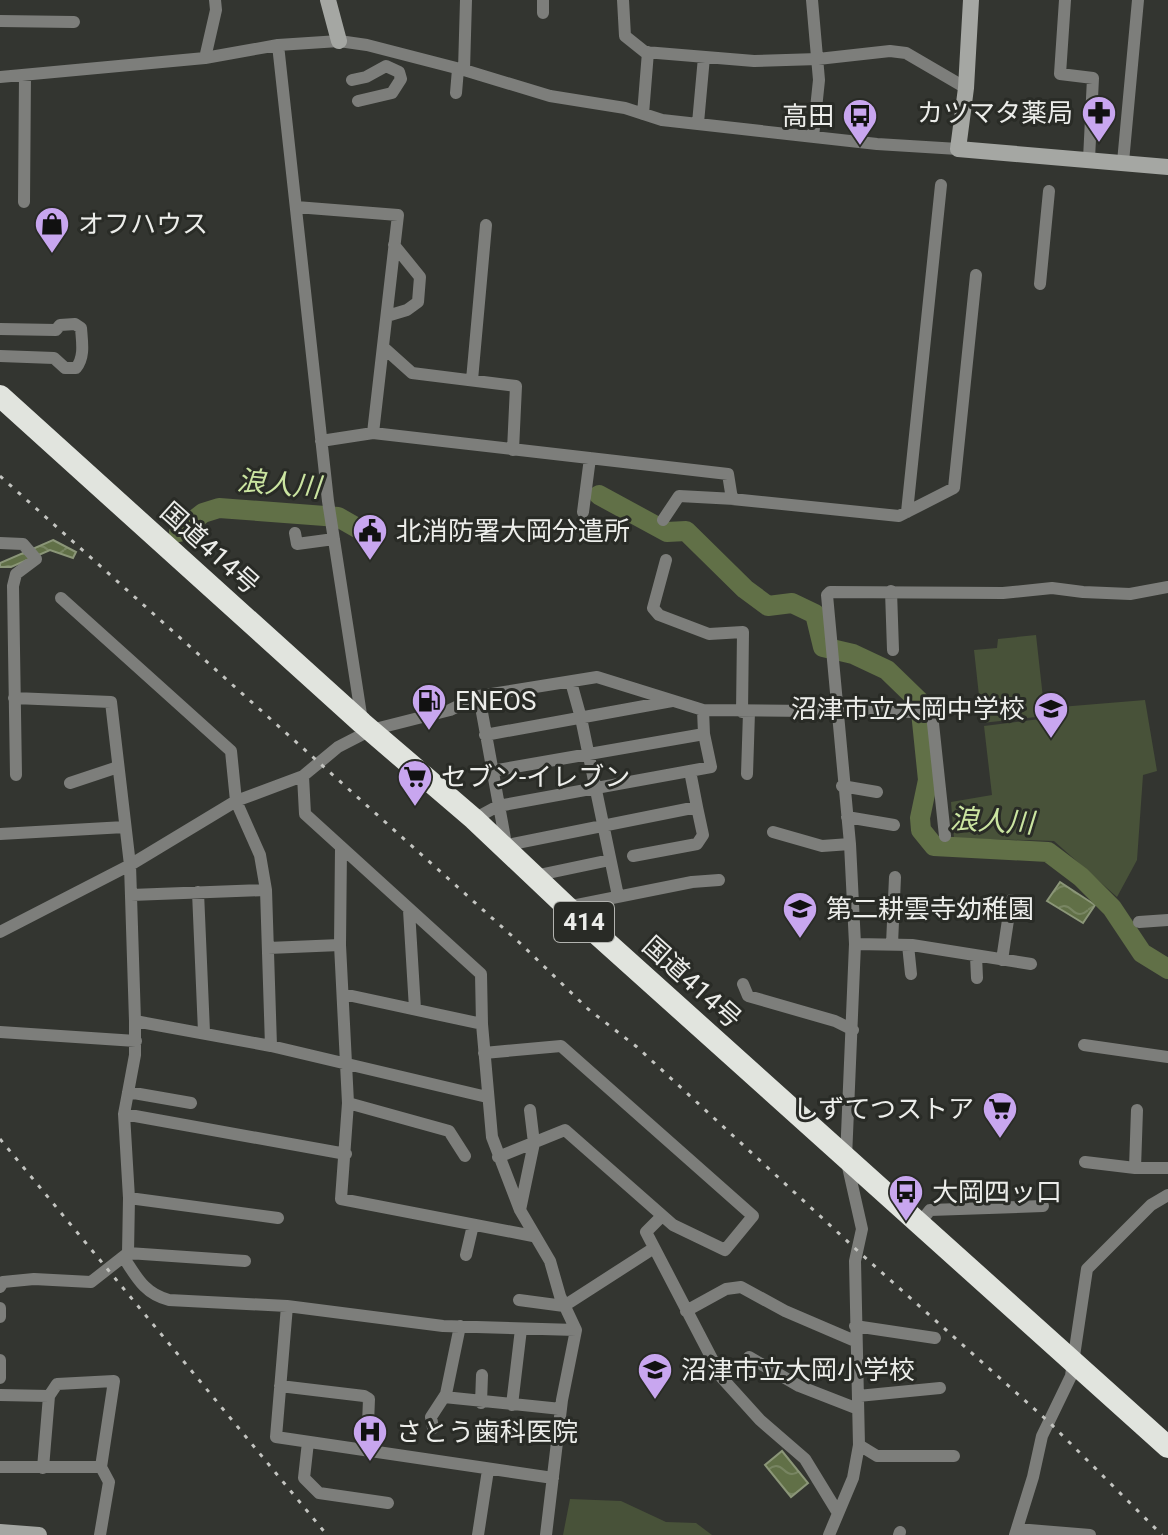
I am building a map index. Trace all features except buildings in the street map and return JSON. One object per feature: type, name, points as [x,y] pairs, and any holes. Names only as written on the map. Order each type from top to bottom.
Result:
[{"type":"highway","name":"国道414号","points":[[0,396],[504,845],[567,907],[1168,1447]]},
{"type":"street","points":[[205,58],[216,10],[215,0]]},
{"type":"street","points":[[328,0],[339,41]]},
{"type":"street","points":[[456,93],[461,69],[466,0]]},
{"type":"street","points":[[623,0],[625,36],[648,52],[754,61],[818,59],[855,53],[906,53],[966,88]]},
{"type":"street","points":[[812,0],[819,80],[813,137]]},
{"type":"street","points":[[958,149],[966,88],[971,0]]},
{"type":"street","points":[[1065,0],[1060,74],[1093,78],[1089,159]]},
{"type":"street","points":[[1123,162],[1138,0]]},
{"type":"street","points":[[0,21],[74,22]]},
{"type":"street","points":[[0,77],[205,58],[278,45],[339,41],[461,69],[550,96],[662,120],[813,137],[1168,167]]},
{"type":"street","points":[[278,45],[330,518],[367,726]]},
{"type":"street","points":[[643,114],[648,52]]},
{"type":"street","points":[[698,123],[704,57]]},
{"type":"street","points":[[352,80],[366,77],[386,66],[399,72],[401,79],[392,93],[358,101]]},
{"type":"street","points":[[24,202],[25,75]]},
{"type":"street","points":[[907,512],[941,185]]},
{"type":"street","points":[[1040,284],[1049,191]]},
{"type":"street","points":[[296,207],[398,215],[373,433]]},
{"type":"street","points":[[472,380],[486,225]]},
{"type":"street","points":[[387,316],[407,310],[418,302],[420,277],[394,245]]},
{"type":"street","points":[[663,520],[679,496],[899,516],[954,488],[976,275]]},
{"type":"street","points":[[0,329],[56,330],[60,325],[75,324],[81,328],[82,361],[76,368],[65,368],[54,358],[0,356]]},
{"type":"street","points":[[383,347],[412,373],[516,386],[513,450]]},
{"type":"street","points":[[321,441],[373,433],[728,474],[732,499],[735,499]]},
{"type":"street","points":[[583,512],[590,458]]},
{"type":"street","points":[[295,533],[297,544],[334,539]]},
{"type":"street","points":[[0,543],[23,544],[36,559],[16,574],[6,602],[14,698],[16,775]]},
{"type":"street","points":[[666,560],[653,608],[659,615],[709,634],[743,632],[747,774]]},
{"type":"street","points":[[829,1535],[853,1478],[859,1445],[855,1261],[862,1229],[846,1158],[855,944],[850,844],[842,786],[827,595],[830,592],[891,591],[1003,593],[1052,588],[1130,594],[1168,587]]},
{"type":"street","points":[[891,591],[893,650]]},
{"type":"street","points":[[61,598],[231,751],[236,801],[260,855],[266,890],[271,1046]]},
{"type":"street","points":[[0,932],[130,865],[236,801],[303,776],[367,726],[450,710],[479,696],[597,677],[703,710],[932,714],[945,836]]},
{"type":"street","points":[[571,682],[618,896]]},
{"type":"street","points":[[479,696],[504,845],[697,807]]},
{"type":"street","points":[[14,698],[111,702],[130,865],[136,1041],[124,1114],[129,1198],[126,1256],[145,1288],[154,1296],[169,1300],[287,1306],[460,1326],[576,1330]]},
{"type":"street","points":[[485,735],[676,701]]},
{"type":"street","points":[[474,819],[498,806],[711,767],[703,710]]},
{"type":"street","points":[[0,732],[15,731]]},
{"type":"street","points":[[492,771],[704,734]]},
{"type":"street","points":[[70,783],[118,767]]},
{"type":"street","points":[[633,856],[697,844],[703,835],[690,771]]},
{"type":"street","points":[[303,776],[305,814],[481,974],[492,1137],[520,1210],[550,1261],[564,1306],[576,1330],[561,1409],[546,1535]]},
{"type":"street","points":[[842,786],[877,792]]},
{"type":"street","points":[[847,817],[894,825]]},
{"type":"street","points":[[0,834],[125,827]]},
{"type":"street","points":[[773,832],[822,846],[850,844]]},
{"type":"street","points":[[341,848],[340,945],[348,1103],[341,1199],[533,1236]]},
{"type":"street","points":[[534,876],[610,860]]},
{"type":"street","points":[[892,944],[895,877]]},
{"type":"street","points":[[567,907],[692,882],[719,880]]},
{"type":"street","points":[[131,895],[266,890]]},
{"type":"street","points":[[198,892],[204,1032]]},
{"type":"street","points":[[1002,960],[1011,900]]},
{"type":"street","points":[[409,910],[415,1009]]},
{"type":"street","points":[[1139,922],[1168,920]]},
{"type":"street","points":[[855,944],[908,945],[1031,964]]},
{"type":"street","points":[[268,948],[340,945]]},
{"type":"street","points":[[908,945],[911,974]]},
{"type":"street","points":[[976,956],[977,978]]},
{"type":"street","points":[[743,984],[748,996],[835,1021],[853,1030]]},
{"type":"street","points":[[343,994],[482,1024]]},
{"type":"street","points":[[135,1021],[271,1046],[487,1097]]},
{"type":"street","points":[[0,1032],[136,1041]]},
{"type":"street","points":[[1084,1045],[1168,1057]]},
{"type":"street","points":[[484,1053],[561,1046],[753,1216],[725,1250],[673,1225],[565,1130],[498,1157]]},
{"type":"street","points":[[128,1092],[191,1103]]},
{"type":"street","points":[[348,1103],[449,1131],[465,1156]]},
{"type":"street","points":[[520,1210],[534,1143],[530,1110]]},
{"type":"street","points":[[1135,1168],[1137,1110]]},
{"type":"street","points":[[124,1114],[346,1154]]},
{"type":"street","points":[[1085,1162],[1168,1168]]},
{"type":"street","points":[[1090,1535],[1016,1532],[1042,1436],[1071,1376],[1087,1269],[1151,1205],[1168,1195]]},
{"type":"street","points":[[129,1198],[278,1218]]},
{"type":"street","points":[[919,1224],[930,1210],[1043,1206]]},
{"type":"street","points":[[662,1216],[646,1232],[722,1378],[760,1420],[805,1459],[838,1513]]},
{"type":"street","points":[[466,1255],[473,1225]]},
{"type":"street","points":[[519,1300],[564,1306],[654,1248]]},
{"type":"street","points":[[0,1287],[3,1282],[34,1279],[91,1282],[126,1256],[245,1261]]},
{"type":"street","points":[[686,1311],[726,1289],[741,1287],[785,1311],[855,1341]]},
{"type":"street","points":[[287,1306],[276,1437],[553,1478]]},
{"type":"street","points":[[0,1308],[0,1317]]},
{"type":"street","points":[[433,1428],[431,1417],[444,1397],[460,1326]]},
{"type":"street","points":[[855,1326],[935,1338]]},
{"type":"street","points":[[512,1405],[521,1329]]},
{"type":"street","points":[[749,1357],[799,1386],[858,1402],[940,1388]]},
{"type":"street","points":[[0,1360],[0,1378]]},
{"type":"street","points":[[481,1403],[482,1375]]},
{"type":"street","points":[[43,1468],[49,1396],[57,1384],[114,1381],[101,1467],[109,1482],[100,1535]]},
{"type":"street","points":[[280,1386],[369,1399],[367,1449]]},
{"type":"street","points":[[0,1395],[49,1396]]},
{"type":"street","points":[[444,1397],[561,1409]]},
{"type":"street","points":[[308,1442],[304,1478],[319,1493],[388,1503]]},
{"type":"street","points":[[859,1445],[877,1456],[954,1456]]},
{"type":"street","points":[[0,1467],[101,1467]]},
{"type":"street","points":[[478,1535],[488,1470]]},
{"type":"street","points":[[0,1532],[39,1535]]},
{"type":"shaded area","points":[[1036,635],[1045,716],[982,723],[974,650],[997,648],[998,639]]},
{"type":"shaded area","points":[[1145,700],[1157,771],[1143,775],[1137,860],[1117,897],[1054,841],[954,838],[951,802],[992,795],[984,726],[1048,718],[1048,708]]},
{"type":"shaded area","points":[[570,1499],[621,1501],[666,1522],[696,1523],[712,1535],[563,1535]]},
{"type":"water","points":[[53,540],[76,552],[73,558],[50,550],[11,567],[0,567],[0,563]]},
{"type":"water","points":[[1060,882],[1095,905],[1083,923],[1047,901]]},
{"type":"water","points":[[782,1451],[808,1483],[791,1497],[765,1465]]},
{"type":"waterway","name":"浪人川","points":[[599,495],[667,532],[686,531],[745,589],[768,606],[792,603],[815,614],[823,647],[853,654],[887,670],[920,702],[928,780],[920,818],[921,830],[934,846],[1048,852],[1081,877],[1112,908],[1142,953],[1168,969]]},
{"type":"waterway","name":"浪人川","points":[[179,532],[203,513],[219,508],[338,517],[359,529],[377,534]]},
{"type":"railway","points":[[0,476],[521,944],[588,1009],[637,1047],[1050,1423],[1162,1535]]},
{"type":"railway","points":[[0,1139],[327,1535]]},
{"type":"place","name":"カツマタ薬局","points":[[1099,144]]},
{"type":"place","name":"高田","points":[[860,147]]},
{"type":"place","name":"オフハウス","points":[[52,255]]},
{"type":"place","name":"北消防署大岡分遣所","points":[[370,562]]},
{"type":"place","name":"ENEOS","points":[[429,732]]},
{"type":"place","name":"沼津市立大岡中学校","points":[[1051,740]]},
{"type":"place","name":"セブン-イレブン","points":[[415,808]]},
{"type":"place","name":"第二耕雲寺幼稚園","points":[[800,940]]},
{"type":"place","name":"しずてつストア","points":[[1000,1140]]},
{"type":"place","name":"大岡四ッ口","points":[[906,1223]]},
{"type":"place","name":"沼津市立大岡小学校","points":[[655,1401]]},
{"type":"place","name":"さとう歯科医院","points":[[370,1463]]}]
